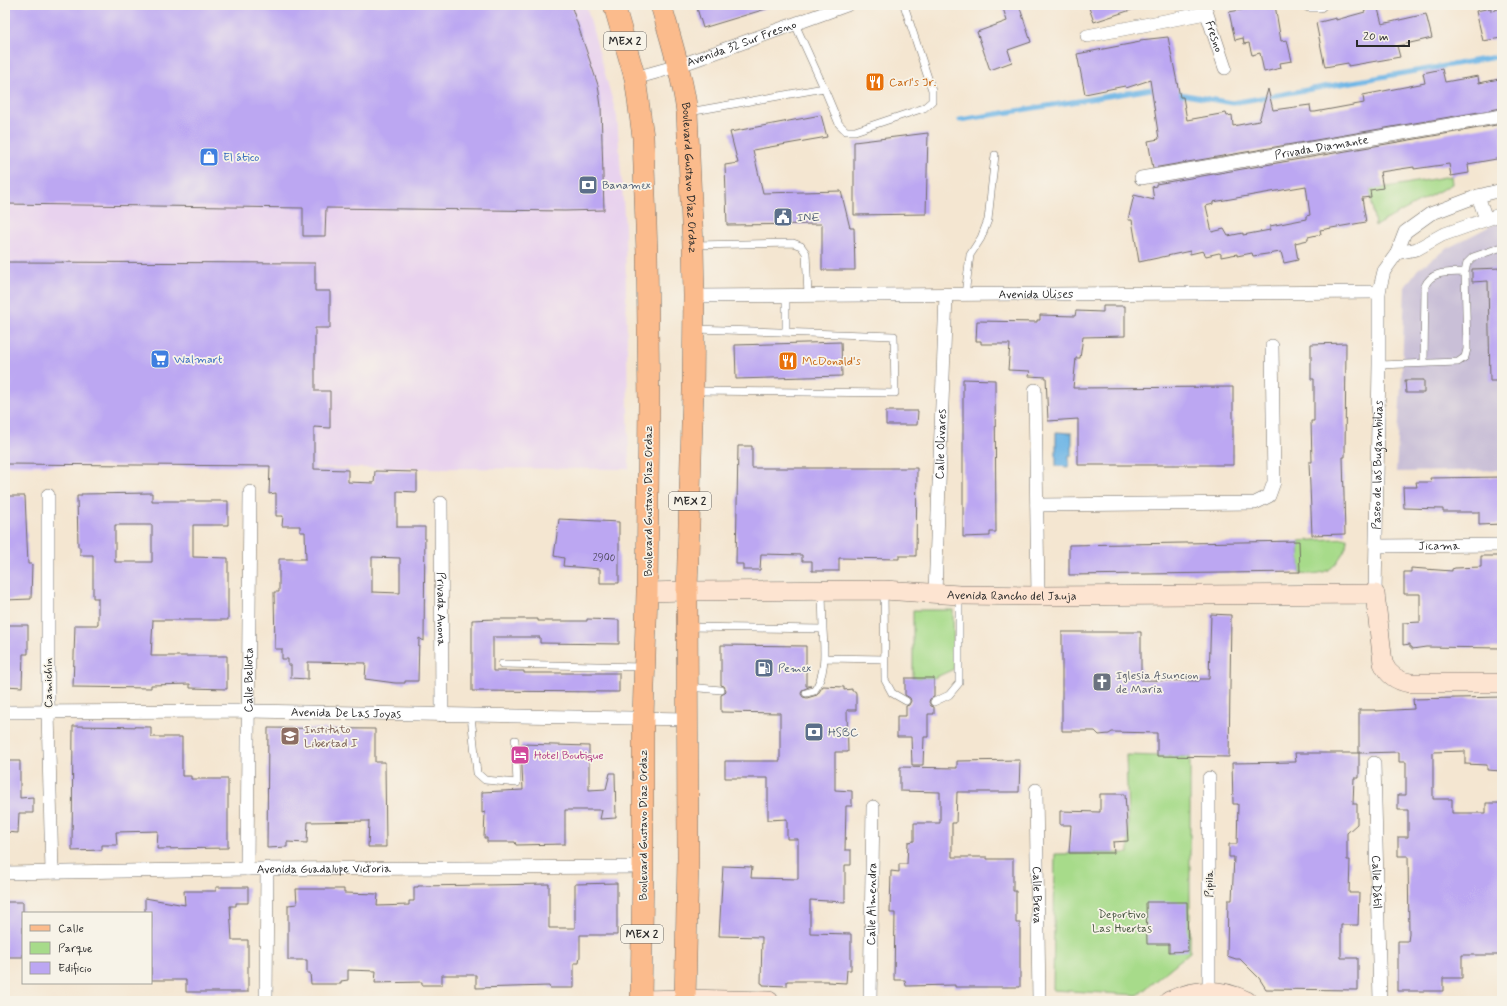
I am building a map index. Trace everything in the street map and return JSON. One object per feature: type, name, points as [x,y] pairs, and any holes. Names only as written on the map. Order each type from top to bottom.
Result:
[{"type":"main road","name":"Boulevard Gustavo Díaz Ordaz","points":[[614,5],[635,78],[643,137],[647,254],[649,403],[648,592],[643,718],[643,867],[640,1001]]},
{"type":"main road","name":"Boulevard Gustavo Díaz Ordaz","points":[[661,5],[678,66],[687,112],[693,246],[693,391],[687,591],[688,859],[685,1000]]},
{"type":"street","name":"Avenida 32 Sur Fresno","points":[[635,78],[678,66],[847,5]]},
{"type":"street","points":[[1309,5],[1320,5]]},
{"type":"street","points":[[1087,36],[1205,9]]},
{"type":"street","name":"Fresno","points":[[1205,9],[1225,68]]},
{"type":"street","name":"Privada Diamante","points":[[1141,178],[1502,116]]},
{"type":"street","name":"Paseo de las Bugambilias","points":[[1502,190],[1478,196],[1430,214],[1405,232],[1397,253],[1384,271],[1379,292],[1376,546],[1376,594],[1383,663],[1386,671],[1393,678],[1402,682],[1410,683],[1502,683]]},
{"type":"street","points":[[1478,196],[1486,219]]},
{"type":"street","points":[[1397,253],[1417,249],[1442,236],[1502,214]]},
{"type":"street","name":"Avenida Ulises","points":[[694,296],[808,294],[965,295],[1379,292]]},
{"type":"street","name":"Calle Olivares","points":[[935,593],[946,295]]},
{"type":"street","points":[[1036,505],[1255,503],[1269,496],[1274,482],[1272,346]]},
{"type":"street","points":[[1035,390],[1038,596]]},
{"type":"street","name":"Calle Bellota","points":[[247,868],[247,711],[250,492]]},
{"type":"street","name":"Camichín","points":[[48,495],[48,712],[52,872]]},
{"type":"street","name":"Privada Anona","points":[[441,503],[442,715]]},
{"type":"street","name":"Jicama","points":[[1376,546],[1502,545]]},
{"type":"street","name":"Avenida Rancho del Jauja","points":[[648,592],[884,590],[959,595],[1038,596],[1376,594]]},
{"type":"street","name":"Avenida De Las Joyas","points":[[5,712],[247,711],[688,719]]},
{"type":"street","name":"Calle Dátil","points":[[1374,763],[1380,1001]]},
{"type":"street","name":"Pipila","points":[[1209,778],[1209,990]]},
{"type":"street","name":"Calle Breva","points":[[1036,790],[1039,1001]]},
{"type":"street","name":"Calle Almendra","points":[[870,1001],[872,807]]},
{"type":"street","name":"Avenida Guadalupe Victoria","points":[[5,873],[247,868],[643,867]]},
{"type":"street","points":[[266,1001],[267,868]]},
{"type":"street","points":[[1169,1001],[1189,993],[1209,990],[1234,995],[1247,1001]]},
{"type":"street","points":[[640,1001],[769,1001]]},
{"type":"lane","points":[[796,24],[839,124],[846,130],[855,131],[924,108],[932,101],[932,90],[904,5]]},
{"type":"lane","points":[[687,112],[824,88]]},
{"type":"lane","points":[[965,295],[970,255],[981,238],[988,220],[995,155]]},
{"type":"lane","points":[[693,246],[793,243],[801,246],[806,253],[808,294]]},
{"type":"lane","points":[[1379,365],[1458,362],[1465,357],[1467,349],[1465,272],[1467,263],[1473,257],[1502,247]]},
{"type":"lane","points":[[1424,363],[1425,286],[1428,279],[1436,274],[1465,272]]},
{"type":"lane","points":[[786,295],[786,332]]},
{"type":"lane","points":[[693,391],[895,393],[894,336],[694,329]]},
{"type":"lane","points":[[806,693],[814,691],[819,684],[825,658],[822,590]]},
{"type":"lane","points":[[884,590],[885,680],[892,693],[906,701]]},
{"type":"lane","points":[[934,702],[949,695],[959,683],[959,595]]},
{"type":"lane","points":[[687,627],[823,629]]},
{"type":"lane","points":[[825,658],[885,659]]},
{"type":"lane","points":[[502,664],[645,668]]},
{"type":"lane","points":[[687,686],[721,690]]},
{"type":"lane","points":[[471,716],[477,773],[485,780],[517,783],[515,740]]},
{"type":"shaded area","points":[[5,5],[586,5],[617,117],[625,228],[629,469],[5,466]]},
{"type":"shaded area","points":[[1502,221],[1502,470],[1396,472],[1405,287],[1418,269],[1450,247]]},
{"type":"green space","points":[[1451,176],[1452,184],[1375,226],[1370,190]]},
{"type":"green space","points":[[1347,538],[1344,552],[1335,564],[1327,571],[1312,574],[1300,573],[1299,541]]},
{"type":"green space","points":[[913,610],[953,610],[954,669],[934,678],[913,678]]},
{"type":"green space","name":"Deportivo Las Huertas","points":[[1126,755],[1190,757],[1190,952],[1138,995],[1053,990],[1055,854],[1129,853]]},
{"type":"water","points":[[1056,432],[1072,433],[1072,455],[1069,455],[1069,467],[1056,466]]},
{"type":"building","points":[[5,5],[571,5],[598,85],[601,106],[604,210],[565,211],[326,208],[325,236],[303,236],[303,208],[5,204]]},
{"type":"building","points":[[696,5],[769,5],[769,8],[703,28]]},
{"type":"building","points":[[1002,5],[1019,5],[1031,42],[1008,50],[1012,62],[990,70],[977,32],[1007,21]]},
{"type":"building","points":[[1088,5],[1136,5],[1137,8],[1094,22]]},
{"type":"building","points":[[1245,5],[1275,5],[1281,41],[1287,40],[1292,61],[1280,63],[1281,68],[1264,72],[1260,53],[1252,55],[1249,43],[1244,44],[1243,38],[1235,40],[1229,12],[1246,9]]},
{"type":"building","points":[[1377,5],[1382,24],[1426,14],[1432,38],[1397,46],[1400,57],[1348,66],[1348,63],[1325,67],[1316,23],[1336,18],[1336,20],[1365,12],[1364,7]]},
{"type":"building","points":[[1491,8],[1491,11],[1502,8],[1502,38],[1483,41],[1476,11]]},
{"type":"building","points":[[1168,37],[1180,97],[1183,97],[1187,120],[1226,113],[1227,116],[1232,115],[1233,126],[1259,121],[1268,89],[1273,110],[1310,105],[1311,112],[1315,112],[1364,103],[1363,95],[1425,83],[1423,73],[1442,69],[1445,82],[1478,76],[1479,83],[1499,79],[1502,95],[1502,108],[1153,168],[1148,141],[1159,139],[1150,80],[1126,88],[1125,86],[1085,94],[1077,54],[1140,42],[1140,40]]},
{"type":"building","points":[[821,115],[827,137],[753,150],[763,193],[841,191],[850,228],[854,228],[855,270],[822,270],[822,224],[727,225],[725,165],[738,163],[730,132]]},
{"type":"building","points":[[1502,124],[1502,158],[1468,164],[1469,173],[1451,176],[1449,164],[1380,172],[1383,188],[1370,190],[1371,197],[1362,198],[1366,222],[1320,230],[1321,234],[1308,237],[1308,240],[1295,243],[1298,260],[1284,263],[1281,252],[1253,256],[1252,253],[1237,256],[1237,254],[1221,257],[1221,254],[1219,253],[1206,256],[1203,251],[1190,254],[1190,251],[1139,262],[1132,220],[1128,220],[1134,195],[1154,200],[1152,187],[1156,186],[1156,184]],"holes":[[[1306,186],[1310,215],[1306,216],[1306,219],[1270,226],[1270,230],[1228,236],[1224,229],[1212,232],[1206,206],[1213,204],[1213,202]]]},
{"type":"building","points":[[928,133],[926,214],[854,215],[854,142]]},
{"type":"building","name":"Walmart","points":[[5,262],[315,263],[315,291],[330,291],[330,328],[315,328],[315,391],[330,391],[330,428],[314,427],[314,469],[348,470],[348,482],[374,483],[375,471],[417,472],[417,492],[397,491],[397,527],[425,527],[424,641],[419,638],[418,681],[395,683],[365,679],[366,663],[308,662],[308,679],[291,678],[291,665],[288,665],[288,659],[282,659],[282,649],[275,649],[274,592],[279,592],[279,559],[306,559],[305,532],[300,532],[300,526],[282,526],[283,516],[276,516],[276,493],[269,494],[270,466],[5,464]],"holes":[[[372,557],[400,558],[400,593],[372,592]]]},
{"type":"building","points":[[1502,268],[1502,381],[1490,381],[1488,281],[1472,282],[1472,269]]},
{"type":"building","points":[[1103,306],[1125,306],[1125,336],[1083,337],[1080,358],[1076,358],[1073,388],[1233,387],[1233,465],[1078,465],[1078,419],[1048,421],[1046,377],[1029,376],[1030,371],[1008,370],[1010,344],[981,344],[981,341],[976,341],[977,321],[1037,322],[1037,320],[1040,320],[1040,315],[1075,316],[1076,311],[1103,312]]},
{"type":"building","name":"McDonald's","points":[[841,342],[842,376],[736,379],[735,345]]},
{"type":"building","points":[[1346,343],[1345,457],[1343,457],[1345,534],[1312,535],[1309,462],[1312,462],[1311,421],[1314,421],[1314,379],[1311,379],[1311,344]]},
{"type":"building","points":[[963,379],[995,380],[996,532],[990,532],[990,536],[963,537]]},
{"type":"building","points":[[1405,380],[1424,380],[1424,393],[1406,393]]},
{"type":"building","points":[[886,411],[918,411],[917,425],[886,425]]},
{"type":"building","points":[[738,446],[752,446],[752,468],[917,468],[916,556],[899,556],[899,559],[839,558],[839,571],[812,571],[812,561],[802,561],[802,555],[761,554],[760,570],[743,570],[743,564],[736,564]]},
{"type":"building","points":[[1502,477],[1502,524],[1479,525],[1479,512],[1443,512],[1443,509],[1404,508],[1403,487],[1417,487],[1416,482],[1431,482],[1430,478]]},
{"type":"building","points":[[152,493],[152,501],[228,501],[228,525],[193,525],[193,557],[228,558],[228,620],[153,620],[151,656],[227,656],[227,689],[190,688],[190,684],[151,685],[151,688],[73,687],[75,625],[98,625],[98,598],[93,598],[93,555],[80,555],[80,547],[78,547],[77,496],[81,496],[81,494]],"holes":[[[115,525],[152,525],[152,562],[115,562]]]},
{"type":"building","points":[[5,496],[25,496],[28,564],[32,564],[31,599],[5,600]]},
{"type":"building","points":[[559,519],[619,522],[619,583],[600,583],[600,569],[563,566],[564,558],[554,556]]},
{"type":"building","points":[[1299,541],[1300,572],[1069,575],[1069,545]]},
{"type":"building","points":[[1481,556],[1502,556],[1502,648],[1426,647],[1412,649],[1410,644],[1403,645],[1403,623],[1420,622],[1420,594],[1404,594],[1404,572],[1411,572],[1411,568],[1452,571],[1452,569],[1455,568],[1481,567]]},
{"type":"building","points":[[1211,614],[1231,615],[1229,757],[1157,756],[1157,733],[1112,732],[1109,734],[1099,735],[1095,731],[1062,731],[1062,632],[1141,632],[1141,680],[1199,681],[1199,679],[1209,679]]},
{"type":"building","points":[[538,619],[538,621],[587,621],[587,619],[619,620],[619,644],[540,643],[540,637],[493,637],[493,671],[524,671],[524,673],[619,673],[619,692],[472,691],[472,620]]},
{"type":"building","points":[[5,625],[28,625],[28,654],[23,654],[22,687],[5,686]]},
{"type":"building","points":[[721,645],[806,646],[806,686],[811,686],[802,690],[801,694],[803,697],[807,698],[817,695],[823,686],[844,687],[844,690],[852,689],[852,691],[855,691],[856,693],[856,710],[847,710],[848,752],[835,752],[835,790],[852,791],[852,806],[846,806],[845,850],[851,850],[851,865],[845,865],[845,902],[810,900],[810,933],[851,934],[851,970],[847,970],[846,983],[828,981],[787,981],[787,986],[763,985],[761,983],[762,937],[719,936],[723,866],[752,867],[751,878],[798,879],[798,839],[787,839],[787,819],[768,820],[768,778],[725,778],[725,761],[780,761],[780,713],[721,712],[721,695],[725,693],[726,690],[724,686],[721,685]]},
{"type":"building","points":[[905,678],[934,678],[934,697],[930,699],[929,702],[931,706],[934,707],[934,714],[928,714],[928,737],[924,737],[923,765],[912,765],[911,737],[897,737],[897,716],[906,716],[906,706],[909,705],[911,701],[910,698],[905,695]]},
{"type":"building","points":[[1502,697],[1502,771],[1487,770],[1487,765],[1465,764],[1465,751],[1433,752],[1433,799],[1452,799],[1452,813],[1486,813],[1486,803],[1502,803],[1502,955],[1462,955],[1462,978],[1443,978],[1443,991],[1398,991],[1398,941],[1408,941],[1409,934],[1408,856],[1398,856],[1398,837],[1408,837],[1408,810],[1398,810],[1398,795],[1406,795],[1406,762],[1399,762],[1399,752],[1359,753],[1359,710],[1375,711],[1414,709],[1413,699]]},
{"type":"building","points":[[73,726],[151,727],[151,737],[182,737],[182,776],[191,776],[191,779],[228,779],[228,848],[157,849],[158,831],[116,832],[117,845],[102,845],[102,850],[72,851]]},
{"type":"building","points":[[268,728],[375,729],[375,762],[385,762],[386,847],[368,847],[369,821],[308,822],[307,843],[287,842],[287,847],[267,848]]},
{"type":"building","points":[[521,744],[589,746],[589,790],[606,789],[610,773],[615,773],[616,818],[600,819],[602,810],[565,810],[565,844],[516,845],[515,842],[487,842],[487,838],[484,838],[485,812],[482,813],[482,792],[523,790]]},
{"type":"building","points":[[1295,753],[1359,753],[1359,778],[1354,778],[1353,804],[1357,804],[1357,824],[1347,833],[1347,860],[1350,860],[1349,893],[1359,893],[1358,925],[1341,925],[1341,958],[1358,958],[1358,990],[1266,989],[1259,978],[1240,959],[1227,956],[1228,900],[1232,900],[1234,857],[1229,857],[1229,844],[1237,844],[1238,804],[1233,804],[1232,763],[1296,762]]},
{"type":"building","points":[[1020,760],[1019,792],[957,792],[956,823],[952,823],[952,857],[1013,859],[1013,891],[1016,891],[1016,923],[1020,923],[1020,987],[955,987],[955,985],[906,986],[905,980],[894,980],[895,913],[890,913],[891,871],[899,872],[899,864],[907,864],[908,842],[914,841],[914,823],[940,823],[940,792],[900,791],[900,767],[957,768],[957,761]]},
{"type":"building","points":[[5,761],[20,761],[20,798],[33,797],[33,813],[19,813],[18,833],[5,832]]},
{"type":"building","points":[[1100,794],[1125,794],[1128,841],[1113,842],[1114,853],[1069,853],[1071,825],[1060,825],[1060,811],[1100,812]]},
{"type":"building","points":[[617,883],[617,935],[580,935],[579,963],[574,963],[574,988],[550,988],[549,986],[476,988],[476,975],[442,975],[442,985],[422,985],[422,982],[375,983],[376,971],[348,970],[348,980],[341,981],[341,984],[311,984],[310,973],[307,973],[307,960],[288,960],[288,905],[297,904],[296,889],[344,889],[344,893],[378,894],[377,906],[409,905],[409,901],[414,901],[414,887],[418,886],[549,884],[549,928],[575,928],[575,884]]},
{"type":"building","points":[[216,887],[248,887],[248,903],[236,903],[236,906],[230,906],[232,940],[248,940],[248,992],[186,992],[186,980],[152,980],[152,912],[145,912],[145,898],[185,905],[184,891],[216,891]]},
{"type":"building","points":[[5,902],[23,902],[22,957],[5,957]]},
{"type":"building","points":[[1146,902],[1187,902],[1188,951],[1169,952],[1169,944],[1147,944]]},
{"type":"waterway","points":[[1174,93],[1232,103],[1502,56]]},
{"type":"waterway","points":[[960,120],[1152,89],[1158,90]]},
{"type":"place","name":"Carl's Jr.","points":[[875,82]]},
{"type":"place","name":"El ático","points":[[209,157]]},
{"type":"place","name":"Banamex","points":[[588,185]]},
{"type":"place","name":"INE","points":[[783,217]]},
{"type":"place","name":"Walmart","points":[[160,359]]},
{"type":"place","name":"McDonald's","points":[[788,361]]},
{"type":"place","name":"Pemex","points":[[764,668]]},
{"type":"place","name":"Iglesia Asuncion de Maria","points":[[1102,682]]},
{"type":"place","name":"HSBC","points":[[814,732]]},
{"type":"place","name":"Instituto Libertad I","points":[[290,736]]},
{"type":"place","name":"Hotel Boutique","points":[[520,755]]}]
